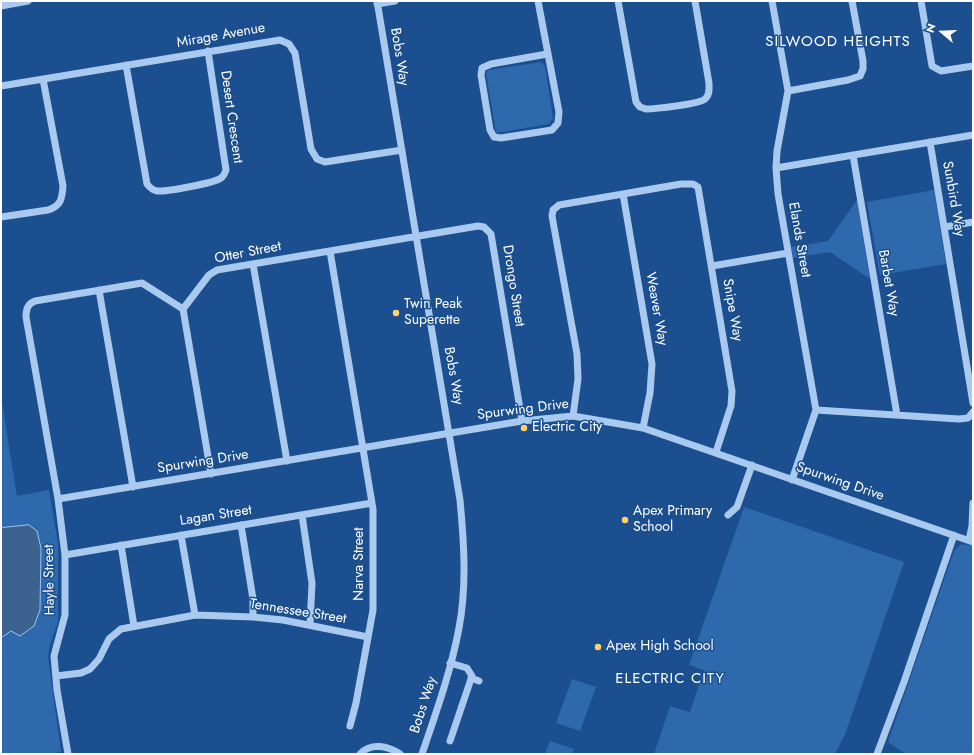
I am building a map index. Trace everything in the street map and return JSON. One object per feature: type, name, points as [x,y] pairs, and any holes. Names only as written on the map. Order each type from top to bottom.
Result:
[{"type":"street","points":[[1,6],[28,1]]},
{"type":"street","points":[[377,3],[395,1]]},
{"type":"street","points":[[538,1],[559,112],[558,123],[552,130],[501,138],[494,137],[491,134],[481,75],[482,68],[491,64],[547,54]]},
{"type":"street","points":[[618,1],[636,102],[640,107],[646,109],[695,102],[703,100],[708,95],[709,84],[695,1]]},
{"type":"street","name":"Elands Street","points":[[772,1],[788,91],[776,168],[778,194],[816,410],[792,480]]},
{"type":"street","points":[[788,91],[848,80],[860,76],[863,68],[863,61],[852,1]]},
{"type":"street","points":[[921,1],[932,66],[941,71],[973,66]]},
{"type":"street","name":"Bobs Way","points":[[377,3],[460,500],[464,553],[459,627],[450,663],[422,754]]},
{"type":"street","name":"Mirage Avenue","points":[[1,86],[276,40],[285,41],[291,46],[295,53],[311,149],[317,159],[329,161],[402,150]]},
{"type":"street","name":"Desert Crescent","points":[[126,65],[147,184],[151,189],[157,191],[184,187],[221,179],[226,170],[208,51]]},
{"type":"street","points":[[1,217],[48,210],[54,208],[62,200],[63,186],[43,79]]},
{"type":"street","points":[[776,168],[973,136]]},
{"type":"street","name":"Sunbird Way","points":[[930,142],[973,403]]},
{"type":"street","name":"Barbet Way","points":[[853,155],[897,415]]},
{"type":"street","name":"Snipe Way","points":[[623,194],[681,184],[693,184],[698,187],[732,392],[731,406],[716,452]]},
{"type":"street","points":[[572,416],[578,379],[577,354],[552,216],[553,210],[559,205],[623,194]]},
{"type":"street","name":"Weaver Way","points":[[623,194],[652,364],[650,393],[643,428]]},
{"type":"street","points":[[945,226],[973,222]]},
{"type":"street","name":"Drongo Street","points":[[416,237],[478,226],[484,227],[490,231],[522,421]]},
{"type":"street","name":"Otter Street","points":[[183,309],[212,272],[416,237]]},
{"type":"street","name":"Narva Street","points":[[330,251],[372,503],[373,610],[356,703],[350,726]]},
{"type":"street","points":[[712,266],[788,253]]},
{"type":"street","points":[[253,264],[287,461]]},
{"type":"street","points":[[133,487],[99,290],[142,283],[183,309],[210,474]]},
{"type":"street","name":"Hayle Street","points":[[68,754],[54,656],[65,615],[65,555],[58,499],[26,317],[27,308],[31,303],[99,290]]},
{"type":"street","points":[[816,410],[964,419],[973,412]]},
{"type":"street","name":"Spurwing Drive","points":[[58,499],[449,435],[522,421],[572,416],[643,428],[971,541]]},
{"type":"street","points":[[728,514],[737,508],[752,465]]},
{"type":"street","name":"Lagan Street","points":[[65,555],[372,503]]},
{"type":"street","points":[[971,541],[973,503]]},
{"type":"street","points":[[302,515],[312,583],[310,626]]},
{"type":"street","points":[[241,525],[252,592],[253,617]]},
{"type":"street","points":[[181,535],[195,615]]},
{"type":"street","points":[[877,754],[907,675],[954,535]]},
{"type":"street","points":[[121,545],[134,626]]},
{"type":"street","name":"Tennessee Street","points":[[56,676],[81,673],[90,669],[100,659],[112,635],[121,629],[195,615],[253,617],[368,637]]},
{"type":"street","points":[[450,663],[469,670],[471,678],[450,741]]},
{"type":"street","points":[[471,678],[479,681]]},
{"type":"street","points":[[360,754],[369,747],[378,746],[391,749],[400,754]]},
{"type":"shaded area","points":[[541,62],[545,66],[553,118],[549,124],[496,133],[486,73],[488,70]]},
{"type":"shaded area","points":[[934,190],[946,264],[880,275],[867,202]]},
{"type":"shaded area","points":[[857,200],[870,279],[830,252],[793,258],[791,247],[828,241]]},
{"type":"shaded area","points":[[1,397],[17,496],[49,490],[58,544],[58,622],[50,644],[48,656],[61,752],[51,754],[1,754]]},
{"type":"shaded area","points":[[744,507],[904,562],[846,732],[835,754],[654,754],[670,706],[690,712],[704,670],[689,665]]},
{"type":"shaded area","points":[[29,525],[37,531],[41,548],[40,610],[34,626],[20,636],[11,631],[1,638],[1,528]]},
{"type":"shaded area","points":[[961,544],[973,546],[973,754],[906,754],[888,742],[954,551]]},
{"type":"shaded area","points":[[572,679],[596,687],[580,731],[556,723]]},
{"type":"shaded area","points":[[550,741],[574,749],[572,754],[545,754]]},
{"type":"place","name":"Twin Peak Superette","points":[[396,313]]},
{"type":"place","name":"Electric City","points":[[524,428]]},
{"type":"place","name":"Apex Primary School","points":[[625,520]]},
{"type":"place","name":"Apex High School","points":[[598,647]]},
{"type":"district","name":"SILWOOD HEIGHTS","points":[[838,42]]},
{"type":"district","name":"ELECTRIC CITY","points":[[670,679]]}]
